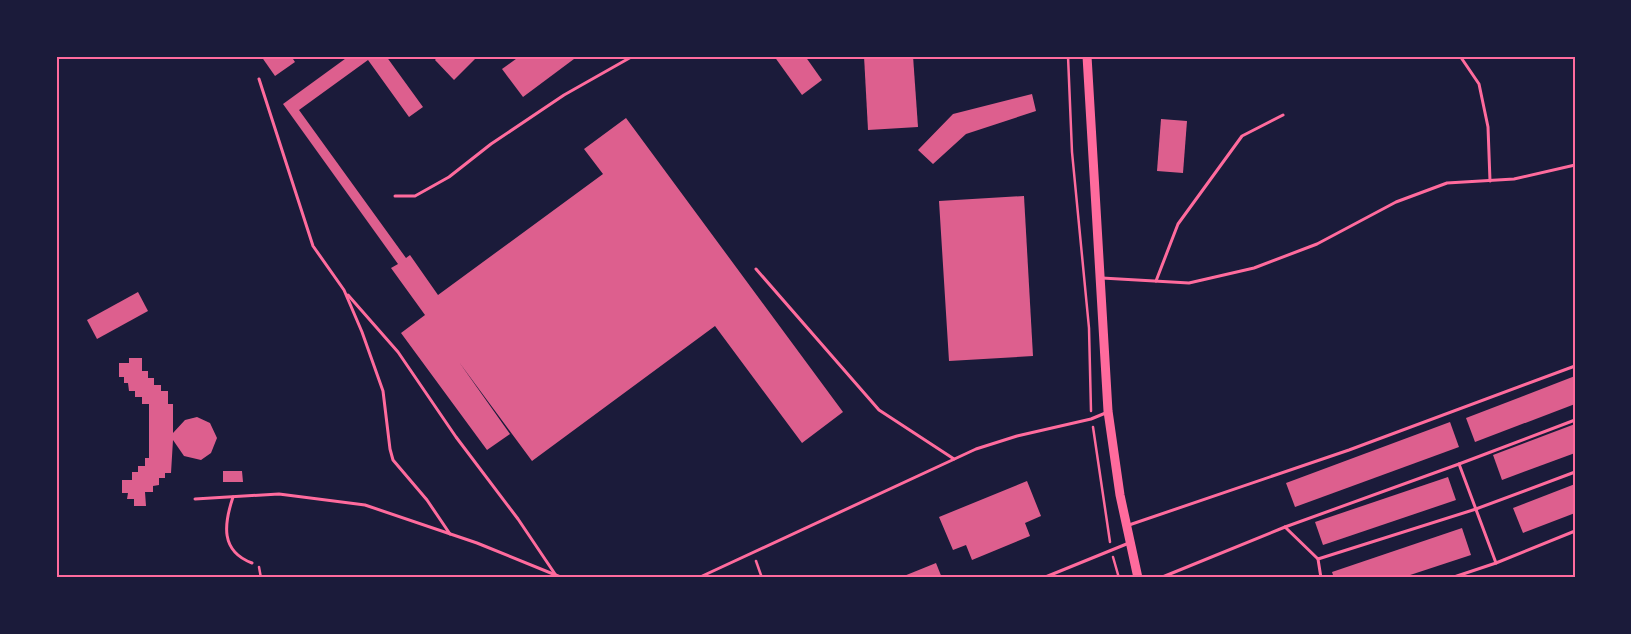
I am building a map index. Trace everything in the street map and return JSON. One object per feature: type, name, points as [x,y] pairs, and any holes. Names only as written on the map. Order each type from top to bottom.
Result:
[{"type":"street","points":[[1087,56],[1108,411],[1126,526],[1138,578]]},
{"type":"lane","points":[[395,196],[415,196],[449,177],[490,144],[564,94],[634,56]]},
{"type":"lane","points":[[1460,56],[1479,84],[1488,127],[1490,181]]},
{"type":"lane","points":[[259,78],[313,246],[344,290],[398,352],[456,437],[518,519],[556,575]]},
{"type":"lane","points":[[1156,281],[1178,224],[1242,136],[1283,115]]},
{"type":"lane","points":[[1101,278],[1189,283],[1254,268],[1317,244],[1396,202],[1447,183],[1514,179],[1575,165]]},
{"type":"lane","points":[[756,269],[879,410],[954,460]]},
{"type":"lane","points":[[344,290],[362,332],[383,391],[393,460],[427,500],[450,534]]},
{"type":"lane","points":[[1126,526],[1349,450],[1575,366]]},
{"type":"lane","points":[[698,578],[954,460],[1017,436],[1091,419],[1108,411]]},
{"type":"lane","points":[[1160,578],[1285,527],[1575,420]]},
{"type":"lane","points":[[1459,464],[1496,563]]},
{"type":"lane","points":[[1318,559],[1476,509],[1575,472]]},
{"type":"lane","points":[[195,499],[279,494],[366,505],[450,534],[563,578]]},
{"type":"lane","points":[[233,497],[226,518],[230,546],[238,558],[252,563]]},
{"type":"lane","points":[[1285,527],[1318,559],[1321,578]]},
{"type":"lane","points":[[1451,578],[1496,563],[1575,531]]},
{"type":"lane","points":[[1042,578],[1129,542]]},
{"type":"path","points":[[1068,56],[1072,152],[1089,328],[1091,419],[1111,550],[1119,578]]},
{"type":"path","points":[[756,560],[762,578]]},
{"type":"building","points":[[261,56],[291,56],[295,62],[275,76]]},
{"type":"building","points":[[349,56],[386,56],[423,107],[409,117],[368,60],[299,110],[406,258],[410,255],[438,295],[603,174],[584,149],[626,118],[843,412],[802,443],[715,326],[532,461],[459,362],[510,434],[487,450],[401,333],[425,315],[391,268],[398,264],[283,104]]},
{"type":"building","points":[[438,56],[478,56],[454,80],[435,60]]},
{"type":"building","points":[[520,56],[578,56],[523,97],[502,69]]},
{"type":"building","points":[[774,56],[805,56],[822,80],[802,95]]},
{"type":"building","points":[[864,56],[913,56],[918,127],[868,130]]},
{"type":"building","points":[[1032,94],[1036,111],[966,134],[933,164],[918,150],[953,114]]},
{"type":"building","points":[[1161,119],[1187,121],[1183,173],[1157,171]]},
{"type":"building","points":[[1024,196],[1033,356],[949,361],[939,201]]},
{"type":"building","points":[[138,292],[148,311],[97,339],[87,320]]},
{"type":"building","points":[[129,358],[142,358],[142,371],[148,371],[148,378],[154,378],[154,385],[161,385],[161,391],[168,391],[168,404],[173,404],[173,433],[185,420],[197,417],[210,423],[217,438],[211,453],[201,460],[184,456],[173,440],[171,473],[165,473],[165,478],[159,478],[159,485],[153,486],[153,492],[145,492],[146,506],[134,506],[134,499],[127,499],[128,493],[122,493],[122,480],[132,480],[132,472],[138,472],[138,466],[145,466],[145,458],[149,458],[149,404],[142,404],[142,397],[135,397],[135,391],[129,391],[128,383],[124,383],[124,377],[119,377],[119,363],[129,363]]},
{"type":"building","points":[[1575,376],[1575,404],[1475,442],[1466,418]]},
{"type":"building","points":[[1450,422],[1459,447],[1295,507],[1286,483]]},
{"type":"building","points":[[1575,424],[1575,453],[1502,480],[1493,455]]},
{"type":"building","points":[[223,471],[242,471],[243,482],[223,482]]},
{"type":"building","points":[[1448,477],[1456,500],[1323,545],[1315,522]]},
{"type":"building","points":[[1027,481],[1041,516],[1025,523],[1030,536],[972,560],[966,545],[953,550],[939,517]]},
{"type":"building","points":[[1575,484],[1575,513],[1523,533],[1513,508]]},
{"type":"building","points":[[1462,528],[1471,555],[1401,578],[1334,578],[1332,572]]},
{"type":"building","points":[[936,563],[942,578],[899,578]]}]
